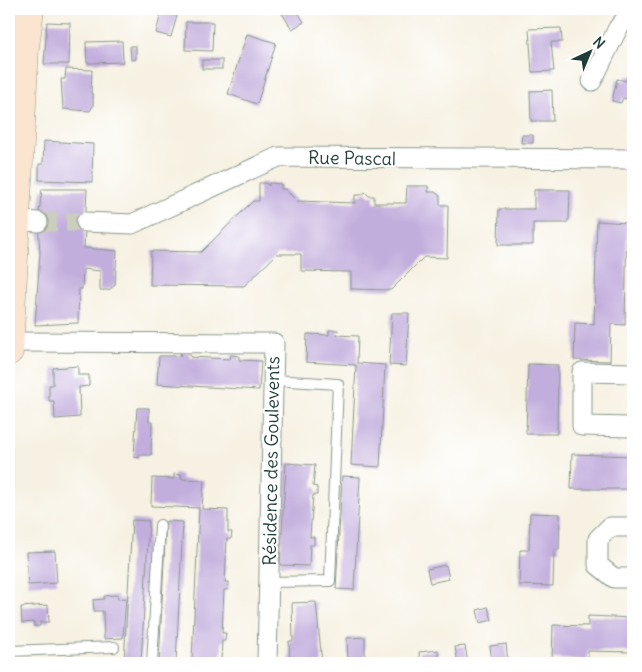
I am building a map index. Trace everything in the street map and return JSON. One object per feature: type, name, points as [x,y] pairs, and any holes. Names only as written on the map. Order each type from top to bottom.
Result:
[{"type":"street","points":[[9,351],[21,221],[17,45],[30,9]]},
{"type":"street","points":[[592,81],[618,28],[633,10]]},
{"type":"street","name":"Rue Pascal","points":[[86,222],[132,224],[278,157],[633,159]]},
{"type":"street","name":"Résidence des Goulevents","points":[[10,329],[274,343],[267,663]]},
{"type":"street","points":[[633,373],[582,372],[582,426],[633,427]]},
{"type":"street","points":[[633,527],[610,527],[598,539],[598,565],[614,578],[633,578]]},
{"type":"lane","points":[[268,582],[330,581],[338,384],[273,380]]},
{"type":"lane","points":[[152,663],[160,525]]},
{"type":"lane","points":[[9,651],[114,647]]},
{"type":"building","points":[[162,9],[179,9],[171,37],[156,33]]},
{"type":"building","points":[[279,9],[296,9],[304,22],[292,29]]},
{"type":"building","points":[[47,22],[70,23],[69,64],[44,64]]},
{"type":"building","points":[[186,22],[213,22],[212,51],[185,50]]},
{"type":"building","points":[[561,28],[562,42],[551,42],[554,71],[532,72],[529,29]]},
{"type":"building","points":[[247,34],[276,43],[257,104],[228,94]]},
{"type":"building","points":[[122,41],[123,62],[87,63],[86,42]]},
{"type":"building","points":[[130,46],[136,46],[136,59],[131,60]]},
{"type":"building","points":[[202,60],[222,60],[222,69],[202,69]]},
{"type":"building","points":[[66,69],[92,70],[91,94],[93,94],[93,106],[90,111],[63,109],[61,79],[65,79]]},
{"type":"building","points":[[627,75],[633,77],[633,100],[623,98],[621,103],[612,101],[617,79],[626,81]]},
{"type":"building","points":[[552,90],[553,121],[531,121],[530,91]]},
{"type":"building","points":[[522,135],[533,135],[533,143],[521,143]]},
{"type":"building","points":[[44,141],[93,144],[92,182],[39,180],[39,164],[43,164]]},
{"type":"building","points":[[259,183],[266,183],[269,186],[269,183],[281,184],[281,189],[285,189],[297,201],[355,203],[355,195],[361,195],[365,192],[369,196],[374,196],[374,203],[406,203],[407,186],[428,186],[428,192],[435,192],[440,196],[440,205],[448,205],[447,258],[424,257],[391,290],[351,289],[351,272],[301,271],[301,254],[277,254],[244,286],[150,285],[151,251],[201,252],[253,201],[259,201]]},
{"type":"building","points":[[42,189],[87,189],[84,248],[117,251],[115,285],[109,290],[100,290],[100,271],[83,269],[82,289],[79,289],[78,323],[35,325],[40,253],[38,222]]},
{"type":"building","points":[[534,190],[570,190],[569,219],[566,223],[533,223],[533,245],[498,245],[499,209],[534,209]]},
{"type":"building","points":[[597,221],[627,223],[625,325],[611,324],[610,361],[574,360],[575,323],[594,324]]},
{"type":"building","points":[[392,313],[409,313],[406,366],[389,365]]},
{"type":"building","points":[[329,330],[338,330],[337,335],[358,336],[357,363],[385,365],[380,467],[351,465],[356,365],[306,362],[307,334],[329,335]]},
{"type":"building","points":[[181,352],[190,353],[190,357],[230,359],[231,355],[239,356],[239,360],[261,361],[259,390],[157,384],[159,356],[180,356]]},
{"type":"building","points":[[528,364],[558,365],[557,434],[526,434]]},
{"type":"building","points":[[78,366],[78,375],[89,375],[89,386],[79,387],[80,417],[55,419],[54,401],[49,401],[49,385],[53,385],[53,368]]},
{"type":"building","points":[[137,408],[149,408],[149,422],[152,422],[151,455],[139,455],[139,458],[134,457]]},
{"type":"building","points":[[572,454],[633,456],[633,489],[571,489]]},
{"type":"building","points":[[286,463],[315,465],[313,486],[317,487],[317,495],[313,495],[310,537],[314,537],[314,545],[310,545],[309,566],[280,565]]},
{"type":"building","points":[[174,474],[182,475],[181,479],[204,480],[202,509],[228,510],[228,532],[232,532],[231,539],[227,539],[225,582],[229,582],[228,590],[224,590],[222,633],[226,633],[225,641],[222,641],[221,661],[192,660],[199,508],[151,506],[152,478],[174,479]]},
{"type":"building","points":[[342,476],[360,477],[354,590],[336,589]]},
{"type":"building","points":[[530,513],[560,514],[559,550],[554,550],[553,586],[519,585],[520,550],[529,550]]},
{"type":"building","points":[[132,520],[149,521],[141,663],[124,663]]},
{"type":"building","points":[[166,521],[183,522],[176,663],[159,663]]},
{"type":"building","points":[[55,551],[57,583],[28,585],[26,552]]},
{"type":"building","points":[[446,565],[449,579],[430,583],[427,569]]},
{"type":"building","points":[[117,595],[118,599],[126,598],[123,638],[104,639],[103,611],[94,611],[93,600],[104,599],[104,596]]},
{"type":"building","points":[[316,602],[322,663],[290,663],[289,641],[293,641],[292,603]]},
{"type":"building","points":[[48,605],[49,622],[40,622],[40,626],[34,626],[34,622],[22,623],[21,607]]},
{"type":"building","points":[[488,607],[492,620],[480,623],[477,610]]},
{"type":"building","points":[[588,616],[633,618],[633,652],[588,651],[588,660],[552,659],[553,625],[588,626]]},
{"type":"building","points":[[365,637],[365,663],[348,663],[347,638]]},
{"type":"building","points":[[506,644],[508,663],[492,663],[490,646]]},
{"type":"building","points":[[465,646],[468,663],[458,663],[455,647]]},
{"type":"building","points":[[438,650],[439,663],[420,663],[419,652]]},
{"type":"building","points":[[111,659],[111,663],[45,663],[45,662]]},
{"type":"tunnel","points":[[38,222],[86,222]]}]
